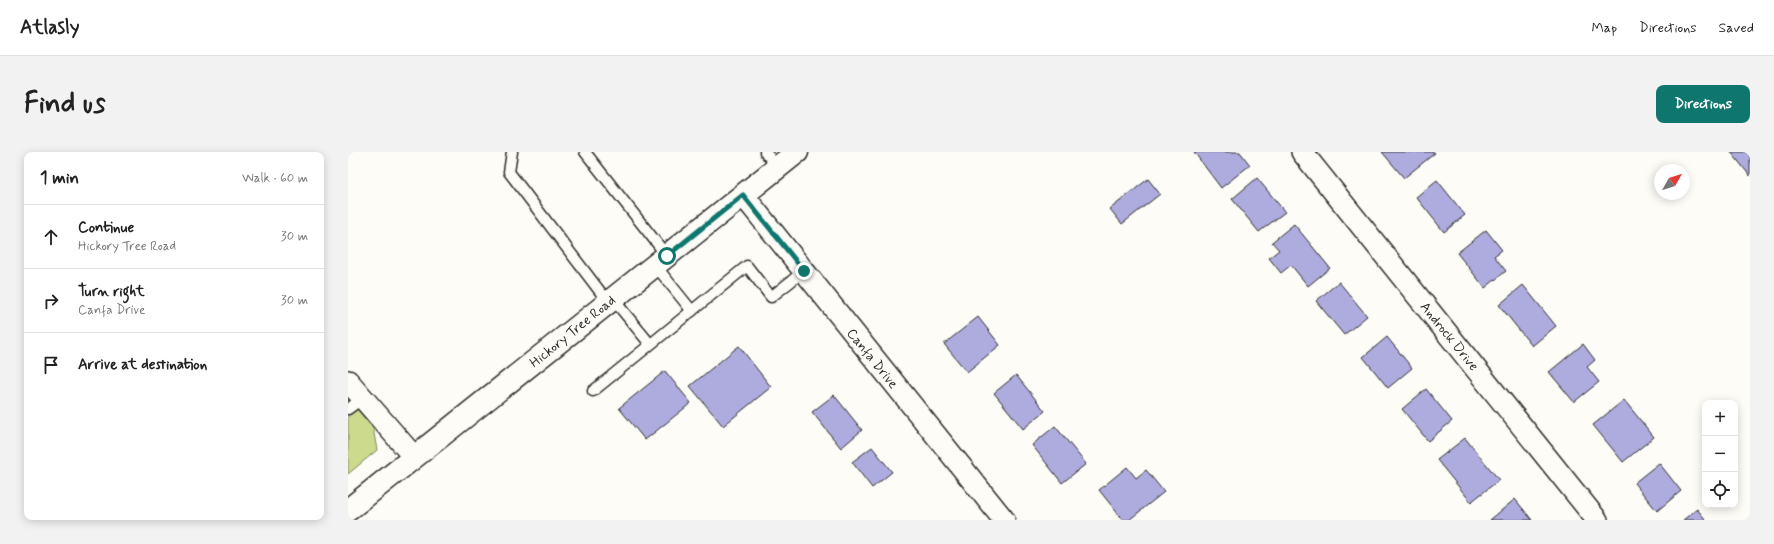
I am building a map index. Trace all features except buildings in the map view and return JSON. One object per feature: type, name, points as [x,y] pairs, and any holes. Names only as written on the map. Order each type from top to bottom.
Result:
[{"type":"street","name":"Hickory Tree Road","points":[[348,510],[743,195],[771,160],[797,152]]},
{"type":"street","name":"Androck Drive","points":[[1302,152],[1597,520]]},
{"type":"street","name":"Canfa Drive","points":[[743,195],[1004,520]]},
{"type":"street","points":[[348,381],[355,404],[414,457]]},
{"type":"lane","points":[[512,152],[509,172],[610,300],[650,344]]},
{"type":"lane","points":[[585,152],[661,261],[692,311]]},
{"type":"lane","points":[[593,391],[747,266],[771,297],[804,271]]},
{"type":"green space","points":[[348,398],[373,428],[377,450],[348,474]]},
{"type":"route","points":[[667,256],[743,195],[804,271]]}]
